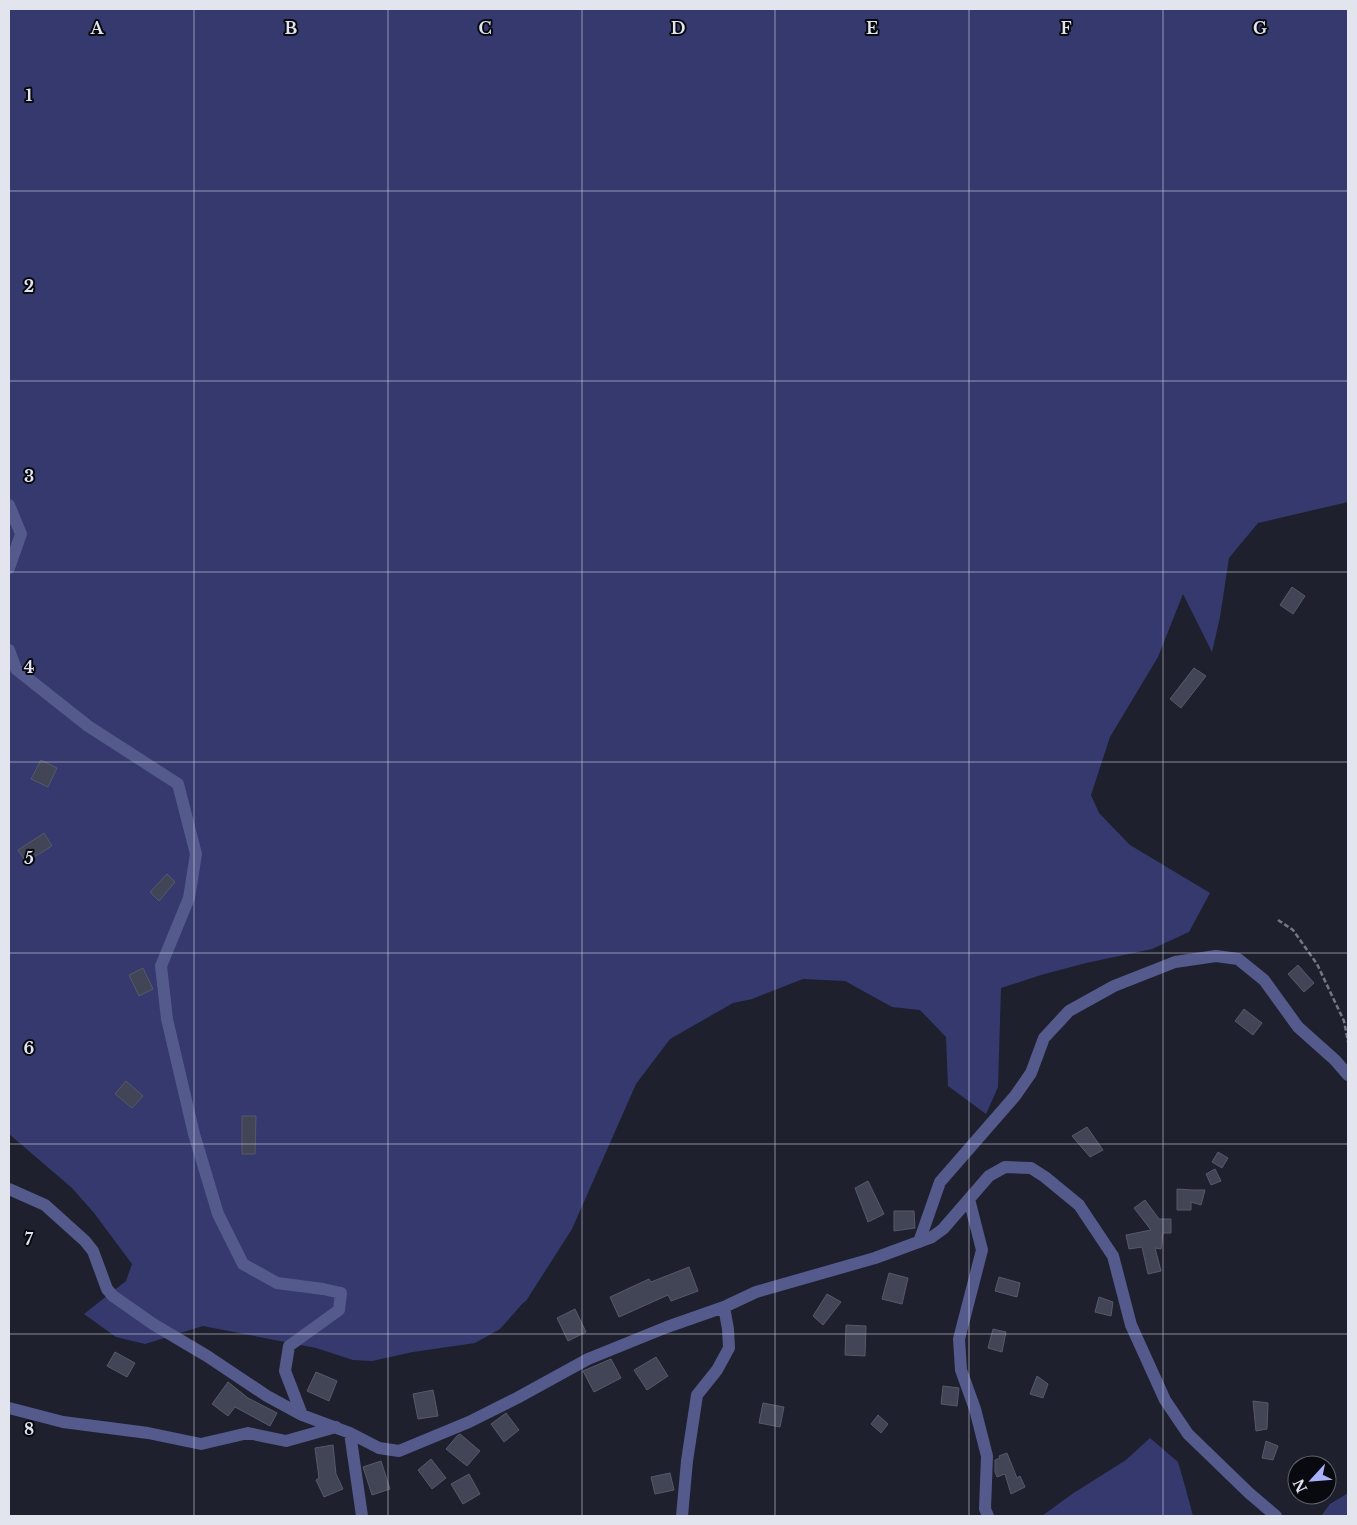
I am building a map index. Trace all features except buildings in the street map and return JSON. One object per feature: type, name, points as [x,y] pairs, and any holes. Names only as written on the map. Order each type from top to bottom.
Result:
[{"type":"street","points":[[9,505],[21,534],[9,568]]},
{"type":"street","points":[[9,650],[16,669],[23,675],[88,726],[178,784],[196,854],[189,898],[161,966],[169,1027],[194,1134],[218,1214],[243,1264],[277,1283],[341,1293],[339,1310],[289,1346],[285,1371],[302,1415]]},
{"type":"street","points":[[919,1242],[940,1182],[1015,1096],[1031,1073],[1044,1038],[1069,1011],[1114,986],[1175,962],[1216,956],[1238,959],[1264,980],[1298,1027],[1335,1060],[1348,1075]]},
{"type":"street","points":[[9,1189],[45,1205],[85,1241],[93,1251],[107,1289],[113,1296],[153,1324],[207,1356],[240,1379],[302,1415],[336,1427],[379,1448],[398,1451],[477,1418],[588,1359],[667,1327],[724,1307],[756,1292],[875,1258],[932,1238],[943,1229],[989,1176],[1005,1167],[1031,1168],[1039,1172],[1079,1205],[1113,1256],[1131,1324],[1165,1400],[1188,1434],[1249,1493],[1276,1516]]},
{"type":"street","points":[[969,1199],[982,1250],[959,1338],[962,1370],[975,1409],[987,1456],[985,1510],[988,1516]]},
{"type":"street","points":[[682,1516],[697,1395],[717,1370],[729,1348],[724,1307]]},
{"type":"street","points":[[9,1408],[63,1422],[148,1433],[201,1444],[248,1433],[286,1440],[336,1427]]},
{"type":"street","points":[[350,1433],[362,1516]]},
{"type":"path","points":[[1278,920],[1293,930],[1316,964],[1344,1021],[1348,1042]]},
{"type":"shaded area","points":[[9,9],[1348,9],[1348,502],[1258,523],[1229,558],[1220,617],[1212,652],[1183,594],[1158,657],[1110,737],[1091,795],[1099,813],[1130,845],[1210,893],[1189,932],[1152,949],[1086,963],[1001,988],[998,1087],[986,1114],[948,1086],[946,1037],[920,1010],[892,1007],[845,981],[803,979],[752,999],[733,1003],[670,1039],[636,1084],[572,1229],[526,1301],[500,1329],[475,1343],[413,1352],[372,1361],[353,1360],[316,1348],[203,1326],[145,1344],[116,1337],[84,1314],[126,1281],[132,1264],[94,1213],[72,1188],[9,1134]]},
{"type":"shaded area","points":[[1150,1438],[1178,1462],[1193,1516],[1042,1516],[1072,1494],[1126,1460]]},
{"type":"shaded area","points":[[1348,1493],[1348,1516],[1321,1516],[1329,1505],[1337,1505],[1337,1500]]}]
